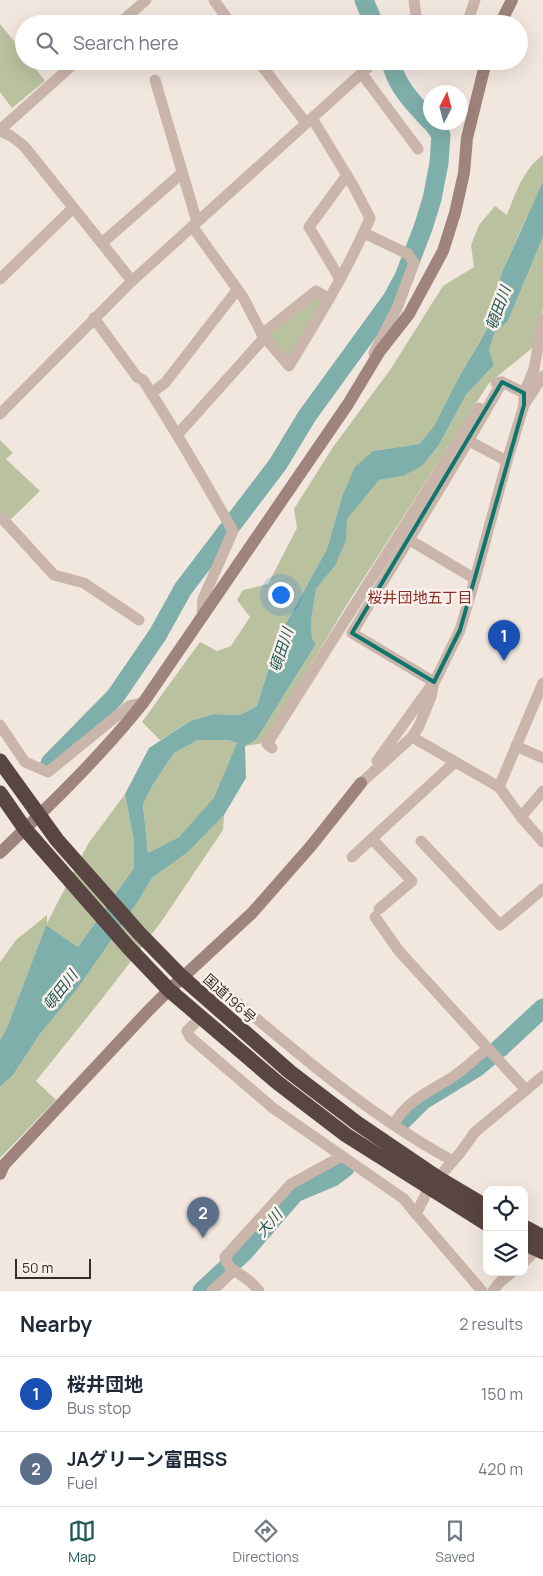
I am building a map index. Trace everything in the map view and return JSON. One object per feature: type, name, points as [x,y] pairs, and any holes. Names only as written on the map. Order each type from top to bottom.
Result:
[{"type":"highway","name":"国道196号","points":[[0,761],[57,840],[182,977],[290,1072],[483,1221]]},
{"type":"highway","name":"国道196号","points":[[0,793],[25,829],[169,990],[278,1083],[346,1135],[433,1183],[483,1205]]},
{"type":"highway","points":[[527,1231],[537,1245]]},
{"type":"street","points":[[129,15],[146,0]]},
{"type":"street","points":[[214,0],[225,15]]},
{"type":"street","points":[[414,0],[416,15]]},
{"type":"street","points":[[470,15],[475,0]]},
{"type":"street","points":[[504,15],[512,0]]},
{"type":"street","points":[[67,70],[0,131],[11,136],[24,146],[132,281]]},
{"type":"street","points":[[155,80],[195,224],[264,335],[289,366],[340,279],[370,218],[347,175],[309,120],[266,70]]},
{"type":"street","points":[[0,414],[132,281],[366,70]]},
{"type":"street","points":[[0,853],[40,816],[143,703],[348,404],[380,351],[409,314],[443,251],[455,213],[464,173],[467,138],[484,70]]},
{"type":"street","points":[[362,74],[418,149]]},
{"type":"street","points":[[102,244],[182,173]]},
{"type":"street","points":[[340,279],[309,227],[347,175]]},
{"type":"street","points":[[0,279],[73,208]]},
{"type":"street","points":[[364,233],[408,254],[414,263],[397,308],[373,355],[370,367]]},
{"type":"street","points":[[151,393],[165,383],[237,290]]},
{"type":"street","points":[[178,434],[264,335],[316,291],[329,299]]},
{"type":"street","points":[[94,318],[137,377],[143,380],[178,434],[233,531],[203,599],[202,617]]},
{"type":"street","points":[[0,1174],[4,1165],[169,990],[252,913],[311,846],[361,783],[434,682],[460,630],[534,369],[543,319]]},
{"type":"street","points":[[524,399],[543,376]]},
{"type":"street","points":[[272,748],[267,744],[496,383],[502,382],[524,399]]},
{"type":"street","points":[[434,682],[352,633],[469,441],[502,382]]},
{"type":"street","points":[[469,441],[507,461]]},
{"type":"street","points":[[0,516],[54,575],[84,583],[139,620]]},
{"type":"street","points":[[408,539],[475,579]]},
{"type":"street","points":[[361,783],[412,737],[430,697],[434,682]]},
{"type":"street","points":[[499,787],[543,683]]},
{"type":"street","points":[[0,725],[25,762],[48,772],[129,706],[143,703]]},
{"type":"street","points":[[412,737],[499,787],[521,817],[543,842]]},
{"type":"street","points":[[516,746],[543,758]]},
{"type":"street","points":[[352,858],[455,762]]},
{"type":"street","points":[[521,817],[543,791]]},
{"type":"street","points":[[372,839],[412,881],[377,913],[399,951],[526,1090]]},
{"type":"street","points":[[421,841],[500,925],[543,889]]},
{"type":"street","points":[[219,996],[225,992],[323,1072],[424,1145],[453,1161]]},
{"type":"street","points":[[194,1024],[187,1031],[190,1037],[273,1108],[404,1200],[476,1289]]},
{"type":"street","points":[[394,1124],[401,1112],[412,1102],[453,1076],[487,1049]]},
{"type":"street","points":[[416,1214],[433,1183],[475,1132],[543,1076]]},
{"type":"street","points":[[259,1291],[243,1276],[233,1271],[226,1262],[225,1257],[291,1184],[342,1156]]},
{"type":"street","points":[[528,1257],[537,1245]]},
{"type":"street","points":[[212,1291],[233,1271]]},
{"type":"street","points":[[493,1291],[499,1282],[507,1276]]},
{"type":"highlighted area","points":[[502,382],[524,393],[524,405],[460,630],[434,682],[352,633]]},
{"type":"green space","points":[[0,24],[15,42],[15,70],[37,70],[45,81],[12,108],[0,92]]},
{"type":"green space","points":[[543,155],[543,186],[503,270],[492,303],[488,326],[434,426],[419,444],[373,451],[342,497],[327,549],[285,625],[257,706],[240,715],[214,714],[190,721],[160,740],[142,722],[200,642],[217,651],[231,646],[250,617],[237,600],[243,590],[268,584],[297,528],[294,509],[333,447],[390,370],[443,286],[474,267],[471,245],[479,225],[495,206],[507,215],[525,174],[536,160]]},
{"type":"green space","points":[[543,237],[543,308],[536,345],[489,383],[346,606],[263,743],[245,746],[256,740],[316,644],[312,639],[311,621],[316,589],[335,566],[346,517],[379,480],[403,476],[440,443],[466,395],[494,365],[489,350],[495,330],[508,321]]},
{"type":"green space","points":[[316,296],[325,301],[289,361],[267,334]]},
{"type":"green space","points":[[0,440],[13,453],[6,459],[40,491],[9,521],[0,512]]},
{"type":"green space","points":[[198,740],[228,740],[237,743],[215,798],[179,837],[148,853],[143,805],[152,786],[174,753]]},
{"type":"green space","points":[[125,794],[134,841],[134,868],[78,947],[46,925],[7,1028],[0,1040],[0,962],[16,940],[47,915],[47,923],[88,844]]},
{"type":"green space","points":[[224,815],[223,830],[161,922],[36,1081],[56,1100],[0,1158],[0,1087],[13,1075],[40,1034],[78,988],[135,906],[152,878],[188,852]]},
{"type":"water","name":"頓田川","points":[[543,182],[543,237],[508,321],[495,331],[489,350],[494,365],[466,395],[440,443],[423,465],[403,476],[379,480],[347,519],[346,540],[335,566],[316,589],[311,621],[312,639],[316,644],[256,740],[245,746],[246,778],[224,815],[188,852],[152,878],[135,906],[78,988],[40,1034],[13,1075],[0,1087],[0,1040],[7,1028],[46,925],[78,947],[134,868],[134,841],[125,794],[149,748],[190,721],[214,714],[240,715],[257,706],[285,625],[327,549],[342,497],[355,467],[373,451],[419,444],[434,426],[459,377],[488,327],[492,303],[503,270]],"holes":[[[198,740],[228,740],[237,743],[214,798],[179,837],[148,853],[143,805],[152,786],[174,753]]]},
{"type":"waterway","points":[[364,0],[370,15]]},
{"type":"waterway","points":[[393,70],[401,86],[423,113]]},
{"type":"waterway","points":[[50,763],[115,697],[158,634],[183,589],[278,464],[307,416],[392,299],[404,277],[432,199],[439,163],[441,135],[438,130]]},
{"type":"waterway","name":"大川","points":[[403,1120],[422,1101],[476,1068],[543,1008]]},
{"type":"waterway","name":"大川","points":[[202,1291],[244,1252],[295,1193],[333,1177],[345,1168]]},
{"type":"place","name":"桜井団地","points":[[504,661]]},
{"type":"place","name":"JAグリーン富田SS","points":[[203,1238]]},
{"type":"district","name":"桜井団地五丁目","points":[[420,597]]}]
